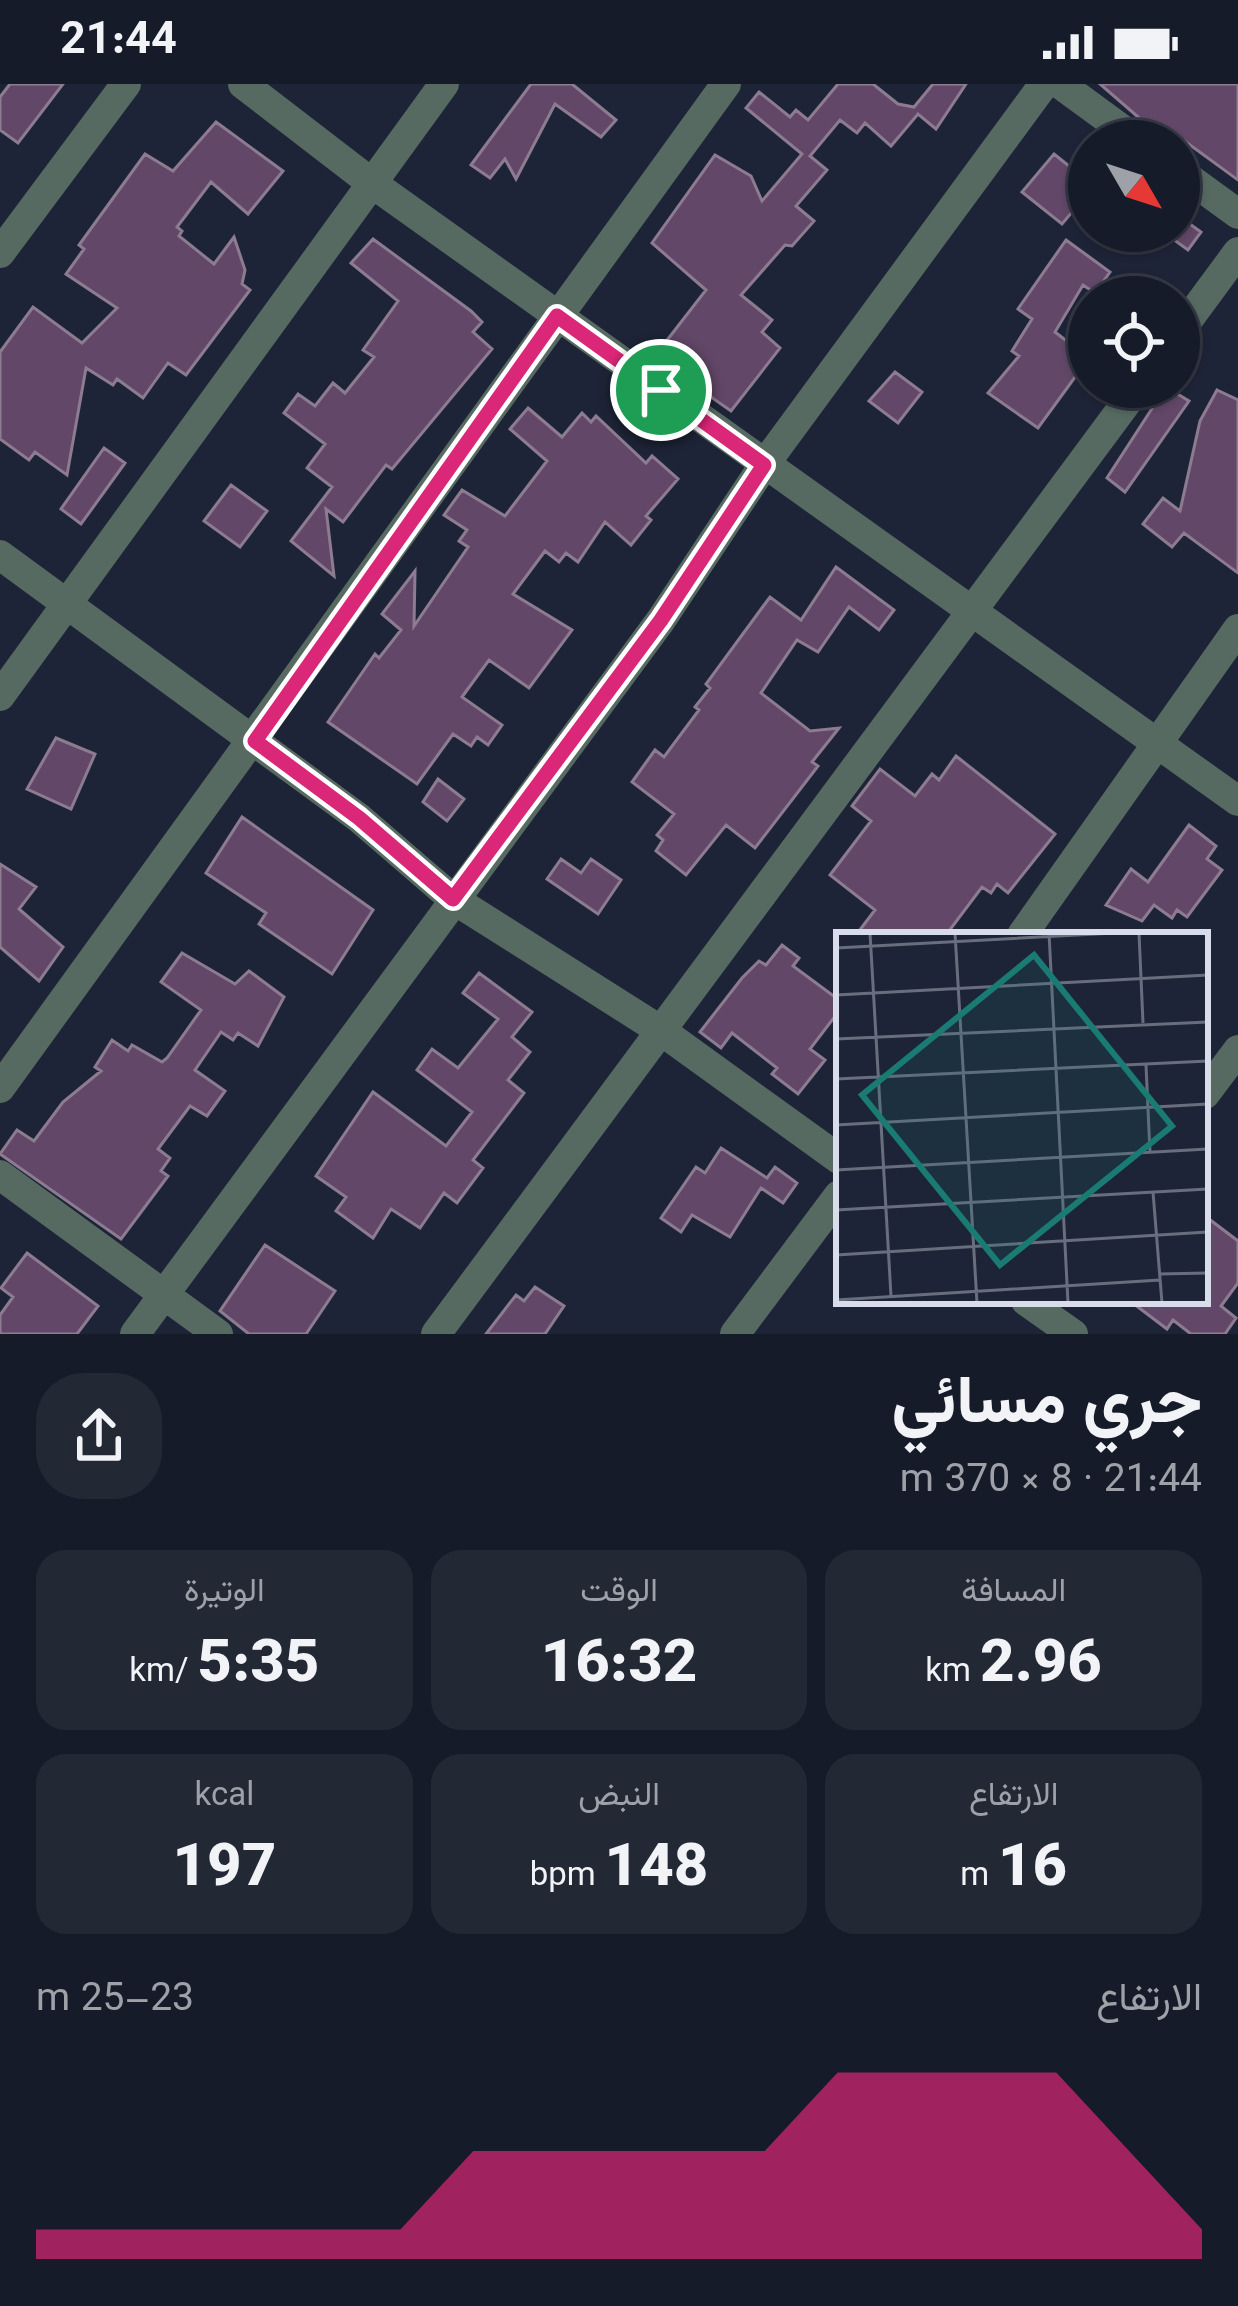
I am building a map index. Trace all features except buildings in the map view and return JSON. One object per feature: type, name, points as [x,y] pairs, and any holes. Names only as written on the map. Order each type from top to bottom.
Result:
[{"type":"street","points":[[0,253],[125,84]]},
{"type":"street","points":[[243,84],[369,181],[1238,801]]},
{"type":"street","points":[[0,696],[369,181],[444,84]]},
{"type":"street","points":[[0,1088],[726,84]]},
{"type":"street","points":[[135,1334],[661,620],[764,465],[1044,84]]},
{"type":"street","points":[[1060,84],[1109,120]]},
{"type":"street","points":[[1200,186],[1238,214]]},
{"type":"street","points":[[1200,303],[1238,251]]},
{"type":"street","points":[[436,1334],[1123,408]]},
{"type":"street","points":[[0,555],[359,818],[453,899],[663,1033],[836,1157]]},
{"type":"street","points":[[1024,932],[1238,629]]},
{"type":"street","points":[[1208,1090],[1238,1050]]},
{"type":"street","points":[[0,1174],[218,1334]]},
{"type":"street","points":[[735,1334],[836,1199]]},
{"type":"street","points":[[1037,1312],[1073,1334]]},
{"type":"route","points":[[557,316],[661,390],[764,465],[661,620],[453,899],[359,818],[255,741],[557,316]]}]
